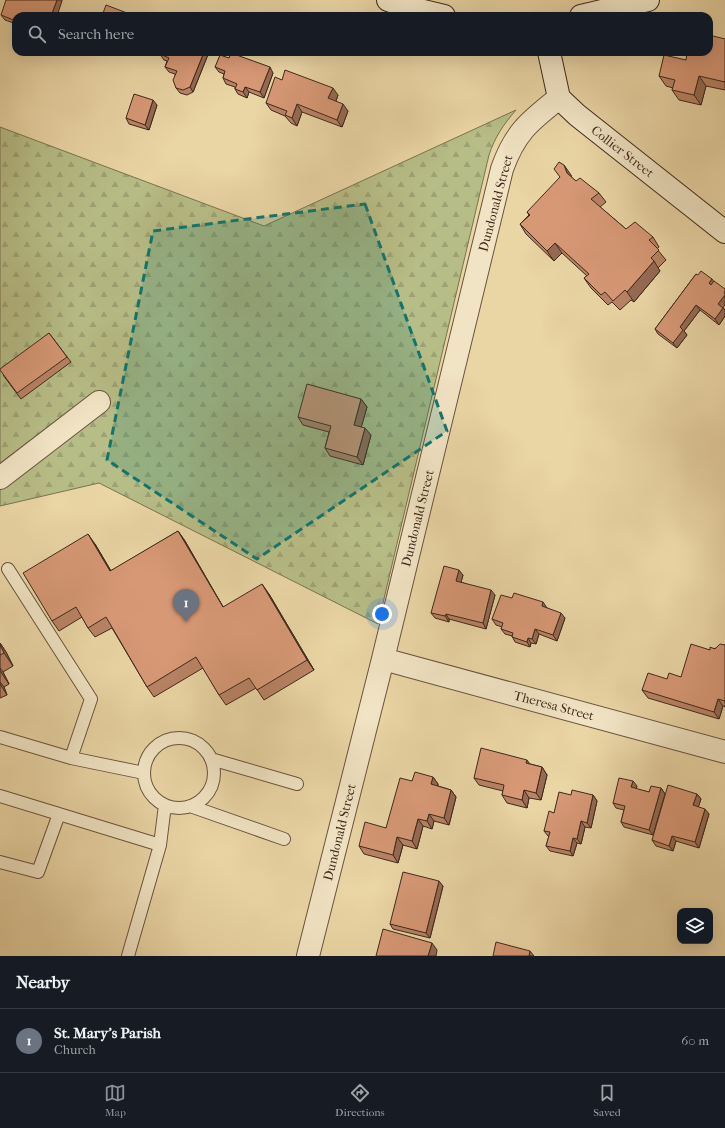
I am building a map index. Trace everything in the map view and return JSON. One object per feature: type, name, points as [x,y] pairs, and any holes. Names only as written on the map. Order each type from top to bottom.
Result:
[{"type":"street","points":[[598,12],[648,0]]},
{"type":"street","points":[[401,2],[432,12]]},
{"type":"street","points":[[550,56],[559,98]]},
{"type":"street","name":"Collier Street","points":[[559,98],[577,115],[725,232]]},
{"type":"street","name":"Dundonald Street","points":[[308,956],[502,169],[507,155],[519,134],[528,123],[559,98]]},
{"type":"street","points":[[0,478],[99,402]]},
{"type":"street","name":"Theresa Street","points":[[382,659],[725,752]]},
{"type":"lane","points":[[8,569],[91,699],[71,758]]},
{"type":"lane","points":[[0,737],[71,758],[144,773]]},
{"type":"lane","points":[[184,738],[195,742],[205,749],[211,759],[214,770],[213,782],[208,792],[200,801],[190,806],[174,808],[157,800],[150,792],[144,773],[146,762],[152,751],[161,743],[172,739],[184,738]]},
{"type":"lane","points":[[211,759],[297,784]]},
{"type":"lane","points":[[0,796],[160,845]]},
{"type":"lane","points":[[128,956],[160,845],[165,805]]},
{"type":"lane","points":[[190,806],[284,839]]},
{"type":"lane","points":[[0,862],[38,872],[59,814]]},
{"type":"highlighted area","points":[[365,204],[447,431],[257,559],[107,460],[153,231]]},
{"type":"green space","points":[[516,110],[500,131],[489,155],[378,624],[99,483],[0,506],[0,127],[264,226]]},
{"type":"building","points":[[6,0],[57,0],[52,12],[12,12],[12,19],[1,15]]},
{"type":"building","points":[[106,5],[124,12],[103,12]]},
{"type":"building","points":[[713,36],[725,39],[725,82],[699,76],[694,95],[672,90],[675,80],[659,76],[664,56],[686,60],[686,56],[713,56]]},
{"type":"building","points":[[164,56],[202,56],[190,87],[183,90],[176,88],[173,80],[177,71],[165,67],[169,58]]},
{"type":"building","points":[[220,56],[229,58],[230,56],[239,56],[270,67],[260,92],[245,87],[243,92],[235,89],[237,84],[223,78],[225,71],[215,67]]},
{"type":"building","points":[[285,70],[333,88],[328,98],[343,104],[337,120],[297,104],[292,118],[285,115],[287,111],[266,103],[275,77],[282,80]]},
{"type":"building","points":[[134,94],[153,100],[145,125],[126,118]]},
{"type":"building","points":[[559,162],[564,165],[567,173],[576,181],[580,178],[599,193],[591,199],[626,229],[635,222],[653,237],[649,240],[659,250],[651,258],[654,261],[627,292],[625,290],[613,301],[605,292],[601,295],[584,278],[589,274],[555,243],[547,251],[520,224],[530,215],[527,212],[560,177],[554,169]]},
{"type":"building","points":[[701,271],[712,279],[709,283],[711,285],[714,281],[725,289],[725,295],[718,304],[723,308],[715,319],[696,305],[680,327],[683,330],[673,343],[655,329],[696,274],[698,275]]},
{"type":"building","points":[[49,333],[67,357],[17,393],[0,369]]},
{"type":"building","points":[[307,384],[361,399],[354,425],[365,428],[357,457],[325,448],[331,426],[298,417]]},
{"type":"building","points":[[178,531],[223,607],[262,584],[307,660],[257,690],[249,678],[219,695],[196,657],[147,687],[106,617],[88,628],[76,607],[52,621],[23,573],[88,534],[110,571]]},
{"type":"building","points":[[444,566],[459,570],[456,581],[491,590],[483,623],[446,614],[445,616],[431,613]]},
{"type":"building","points":[[514,593],[543,602],[542,606],[561,613],[553,635],[535,629],[532,639],[528,638],[527,642],[512,637],[513,633],[501,629],[503,623],[492,619],[501,595],[512,598]]},
{"type":"building","points":[[691,644],[710,650],[710,647],[715,649],[720,644],[725,645],[725,701],[718,699],[714,712],[642,690],[648,673],[667,679],[669,673],[681,677]]},
{"type":"building","points":[[0,645],[4,653],[0,655]]},
{"type":"building","points":[[481,748],[527,760],[526,763],[542,767],[536,793],[524,790],[522,800],[502,795],[504,785],[474,778]]},
{"type":"building","points":[[415,772],[433,777],[431,784],[451,790],[444,818],[429,814],[427,821],[418,819],[412,841],[397,837],[393,855],[359,846],[365,822],[386,828],[400,778],[412,781]]},
{"type":"building","points":[[619,778],[633,781],[631,787],[649,792],[651,786],[661,788],[649,830],[621,822],[625,806],[613,803]]},
{"type":"building","points":[[668,785],[697,794],[693,805],[705,809],[695,842],[672,836],[669,846],[652,840]]},
{"type":"building","points":[[572,790],[593,795],[587,823],[581,821],[577,839],[573,838],[570,851],[546,846],[550,832],[544,831],[549,811],[554,813],[559,792],[571,795]]},
{"type":"building","points":[[403,872],[439,881],[426,933],[390,924]]},
{"type":"building","points":[[383,929],[432,943],[428,956],[376,956]]},
{"type":"building","points":[[496,942],[530,951],[529,956],[493,956]]},
{"type":"place","name":"St. Mary's Parish","points":[[186,622]]}]
